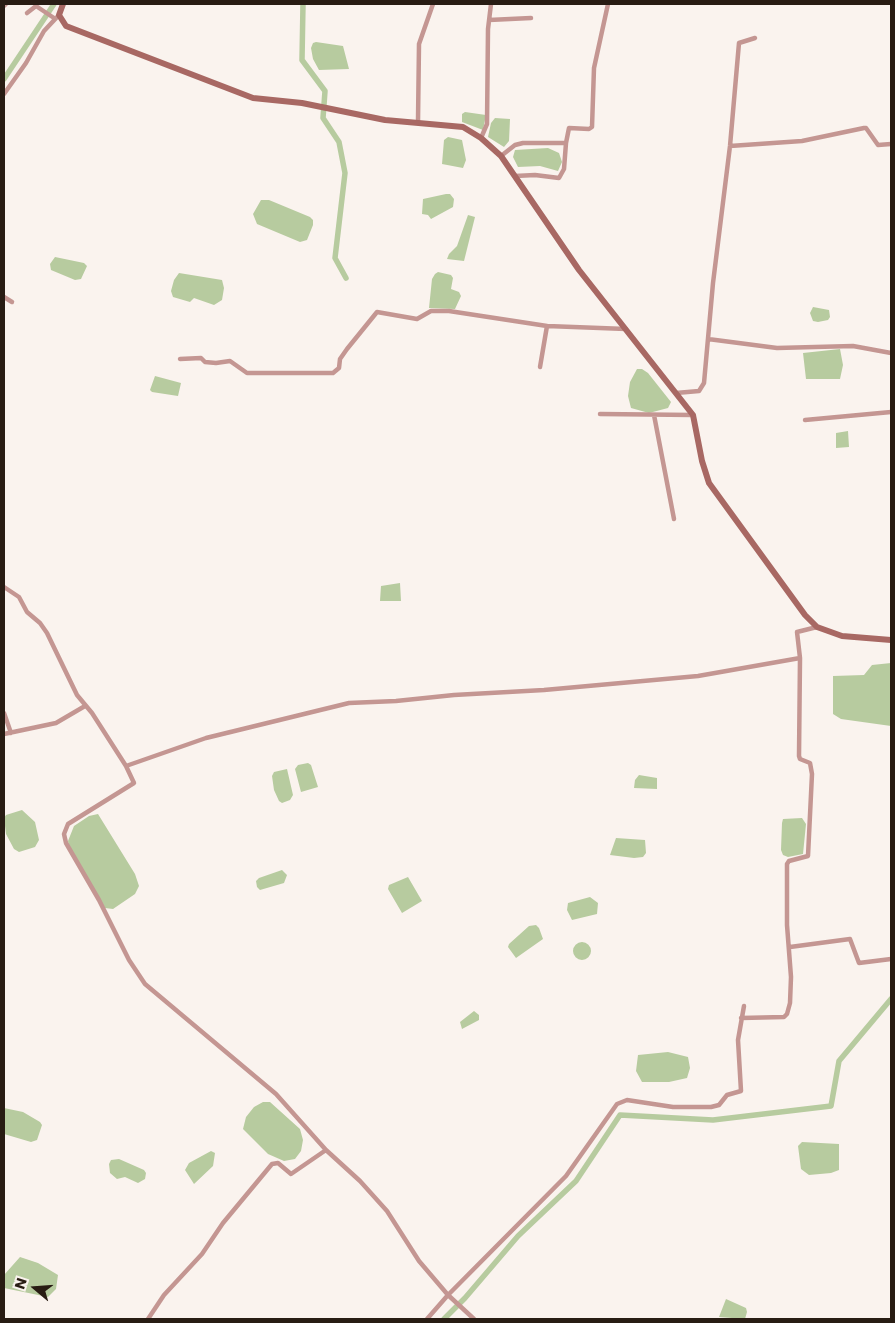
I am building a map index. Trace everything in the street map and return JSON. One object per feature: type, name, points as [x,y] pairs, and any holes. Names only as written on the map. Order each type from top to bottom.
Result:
[{"type":"main road","points":[[63,4],[54,16],[66,26],[253,98],[319,106],[385,120],[418,121],[463,127],[482,138],[501,156],[579,270],[693,415],[702,461],[709,483],[772,571],[817,627],[842,636],[891,640]]},
{"type":"street","points":[[418,121],[420,44],[433,4]]},
{"type":"street","points":[[482,138],[487,124],[491,4]]},
{"type":"street","points":[[515,176],[535,174],[559,178],[564,169],[569,128],[589,129],[592,126],[594,68],[608,4]]},
{"type":"street","points":[[4,94],[54,16],[42,12],[36,6],[27,13]]},
{"type":"street","points":[[489,20],[531,18]]},
{"type":"street","points":[[676,393],[699,391],[704,384],[730,146],[738,43],[755,38]]},
{"type":"street","points":[[730,146],[802,141],[864,128],[866,128],[878,145],[891,144]]},
{"type":"street","points":[[501,156],[515,145],[523,143],[566,143]]},
{"type":"street","points":[[4,297],[12,302]]},
{"type":"street","points":[[180,360],[201,358],[204,362],[211,363],[230,361],[247,373],[333,373],[339,368],[340,359],[347,349],[377,312],[417,319],[431,311],[449,311],[548,326],[626,329]]},
{"type":"street","points":[[540,367],[548,326]]},
{"type":"street","points":[[708,339],[777,348],[853,346],[891,353]]},
{"type":"street","points":[[806,420],[891,412]]},
{"type":"street","points":[[600,414],[693,415]]},
{"type":"street","points":[[654,415],[674,519]]},
{"type":"street","points":[[4,587],[19,597],[27,612],[40,623],[47,633],[61,665],[85,706],[102,728],[126,766],[134,783],[68,824],[64,834],[66,843],[99,900],[129,960],[145,984],[276,1094],[326,1150],[360,1181],[387,1211],[419,1261],[450,1296],[474,1319]]},
{"type":"street","points":[[741,1018],[779,1017],[787,1014],[791,977],[787,864],[789,861],[808,856],[812,784],[811,765],[800,759],[799,756],[800,658],[798,632],[817,627]]},
{"type":"street","points":[[126,766],[206,738],[349,703],[396,702],[454,695],[544,690],[698,676],[800,658]]},
{"type":"street","points":[[4,734],[56,723],[85,706]]},
{"type":"street","points":[[4,713],[11,733]]},
{"type":"street","points":[[790,947],[850,939],[858,963],[891,959]]},
{"type":"street","points":[[427,1319],[566,1176],[617,1104],[627,1100],[673,1107],[711,1107],[719,1105],[727,1095],[741,1092],[738,1040],[744,1006]]},
{"type":"street","points":[[148,1319],[164,1295],[202,1254],[224,1222],[272,1164],[278,1163],[292,1174],[326,1150]]},
{"type":"shaded area","points":[[313,43],[343,46],[349,69],[319,70],[313,59],[311,48]]},
{"type":"shaded area","points":[[465,112],[486,115],[483,130],[462,122],[462,114]]},
{"type":"shaded area","points":[[495,118],[510,119],[509,141],[504,147],[488,137],[491,123]]},
{"type":"shaded area","points":[[448,137],[462,140],[466,160],[463,168],[442,164],[444,140]]},
{"type":"shaded area","points":[[548,148],[559,153],[562,162],[558,171],[540,166],[518,167],[513,157],[515,150]]},
{"type":"shaded area","points":[[450,194],[454,199],[453,207],[431,219],[428,215],[422,214],[423,199]]},
{"type":"shaded area","points":[[261,200],[269,200],[310,217],[313,220],[313,225],[307,240],[300,242],[257,224],[253,214]]},
{"type":"shaded area","points":[[468,215],[475,217],[464,261],[447,259],[457,246]]},
{"type":"shaded area","points":[[55,257],[84,263],[87,266],[81,279],[75,280],[51,270],[50,264]]},
{"type":"shaded area","points":[[438,272],[451,275],[453,278],[451,289],[459,292],[461,296],[455,309],[429,308],[432,279]]},
{"type":"shaded area","points":[[179,273],[222,280],[224,288],[222,300],[214,305],[194,298],[190,302],[173,297],[171,291],[174,280]]},
{"type":"shaded area","points":[[813,307],[829,310],[830,317],[828,320],[813,321],[810,313]]},
{"type":"shaded area","points":[[840,349],[843,365],[840,379],[806,379],[803,353]]},
{"type":"shaded area","points":[[637,369],[642,369],[648,373],[671,402],[668,408],[649,413],[631,408],[628,396],[630,382]]},
{"type":"shaded area","points":[[155,376],[181,383],[178,396],[152,392],[150,390]]},
{"type":"shaded area","points":[[848,431],[849,447],[836,448],[836,433]]},
{"type":"shaded area","points":[[400,583],[401,601],[380,601],[381,586]]},
{"type":"shaded area","points":[[891,663],[891,726],[841,719],[833,714],[833,676],[864,675],[872,665]]},
{"type":"shaded area","points":[[308,763],[311,765],[318,787],[301,792],[295,769],[298,765]]},
{"type":"shaded area","points":[[287,769],[293,795],[290,800],[282,803],[279,801],[274,790],[272,776],[274,772]]},
{"type":"shaded area","points":[[639,775],[657,778],[657,789],[634,788],[635,780]]},
{"type":"shaded area","points":[[22,810],[35,822],[39,840],[35,847],[19,852],[14,849],[6,834],[4,818],[6,815]]},
{"type":"shaded area","points":[[98,814],[135,874],[139,886],[135,894],[113,909],[105,908],[69,848],[68,841],[74,826],[89,816]]},
{"type":"shaded area","points":[[802,818],[806,824],[803,854],[788,857],[783,855],[781,850],[783,819]]},
{"type":"shaded area","points":[[616,838],[645,840],[646,853],[643,857],[634,858],[610,855]]},
{"type":"shaded area","points":[[282,870],[287,875],[284,883],[260,890],[257,887],[256,881],[259,878]]},
{"type":"shaded area","points":[[408,877],[422,901],[402,913],[388,889],[389,885]]},
{"type":"shaded area","points":[[590,897],[598,903],[597,914],[572,920],[567,910],[568,903]]},
{"type":"shaded area","points":[[536,925],[543,939],[516,958],[508,947],[509,944],[529,926]]},
{"type":"shaded area","points":[[582,942],[588,945],[591,951],[588,957],[582,960],[576,957],[573,951],[576,945]]},
{"type":"shaded area","points":[[474,1011],[479,1015],[479,1020],[462,1029],[460,1022]]},
{"type":"shaded area","points":[[668,1052],[688,1057],[690,1068],[687,1078],[669,1082],[642,1082],[636,1071],[638,1055]]},
{"type":"shaded area","points":[[263,1102],[270,1102],[300,1129],[303,1140],[301,1151],[295,1159],[284,1161],[268,1154],[243,1129],[246,1117],[254,1107]]},
{"type":"shaded area","points":[[4,1108],[23,1112],[40,1122],[42,1125],[37,1140],[31,1142],[4,1134]]},
{"type":"shaded area","points":[[802,1142],[839,1144],[839,1170],[831,1173],[809,1175],[801,1169],[798,1146]]},
{"type":"shaded area","points":[[211,1151],[215,1153],[213,1166],[194,1184],[185,1170],[189,1163]]},
{"type":"shaded area","points":[[119,1159],[144,1170],[146,1173],[145,1179],[138,1183],[125,1177],[117,1179],[110,1173],[109,1164],[111,1160]]},
{"type":"shaded area","points":[[20,1257],[38,1263],[58,1275],[56,1289],[48,1297],[4,1288],[4,1275]]},
{"type":"shaded area","points":[[726,1299],[746,1308],[745,1319],[719,1317]]},
{"type":"waterway","points":[[4,79],[54,4]]},
{"type":"waterway","points":[[303,4],[302,60],[325,91],[323,118],[339,142],[345,173],[335,258],[346,278]]},
{"type":"waterway","points":[[444,1319],[465,1298],[518,1236],[576,1181],[620,1115],[713,1120],[831,1106],[839,1061],[891,999]]}]
